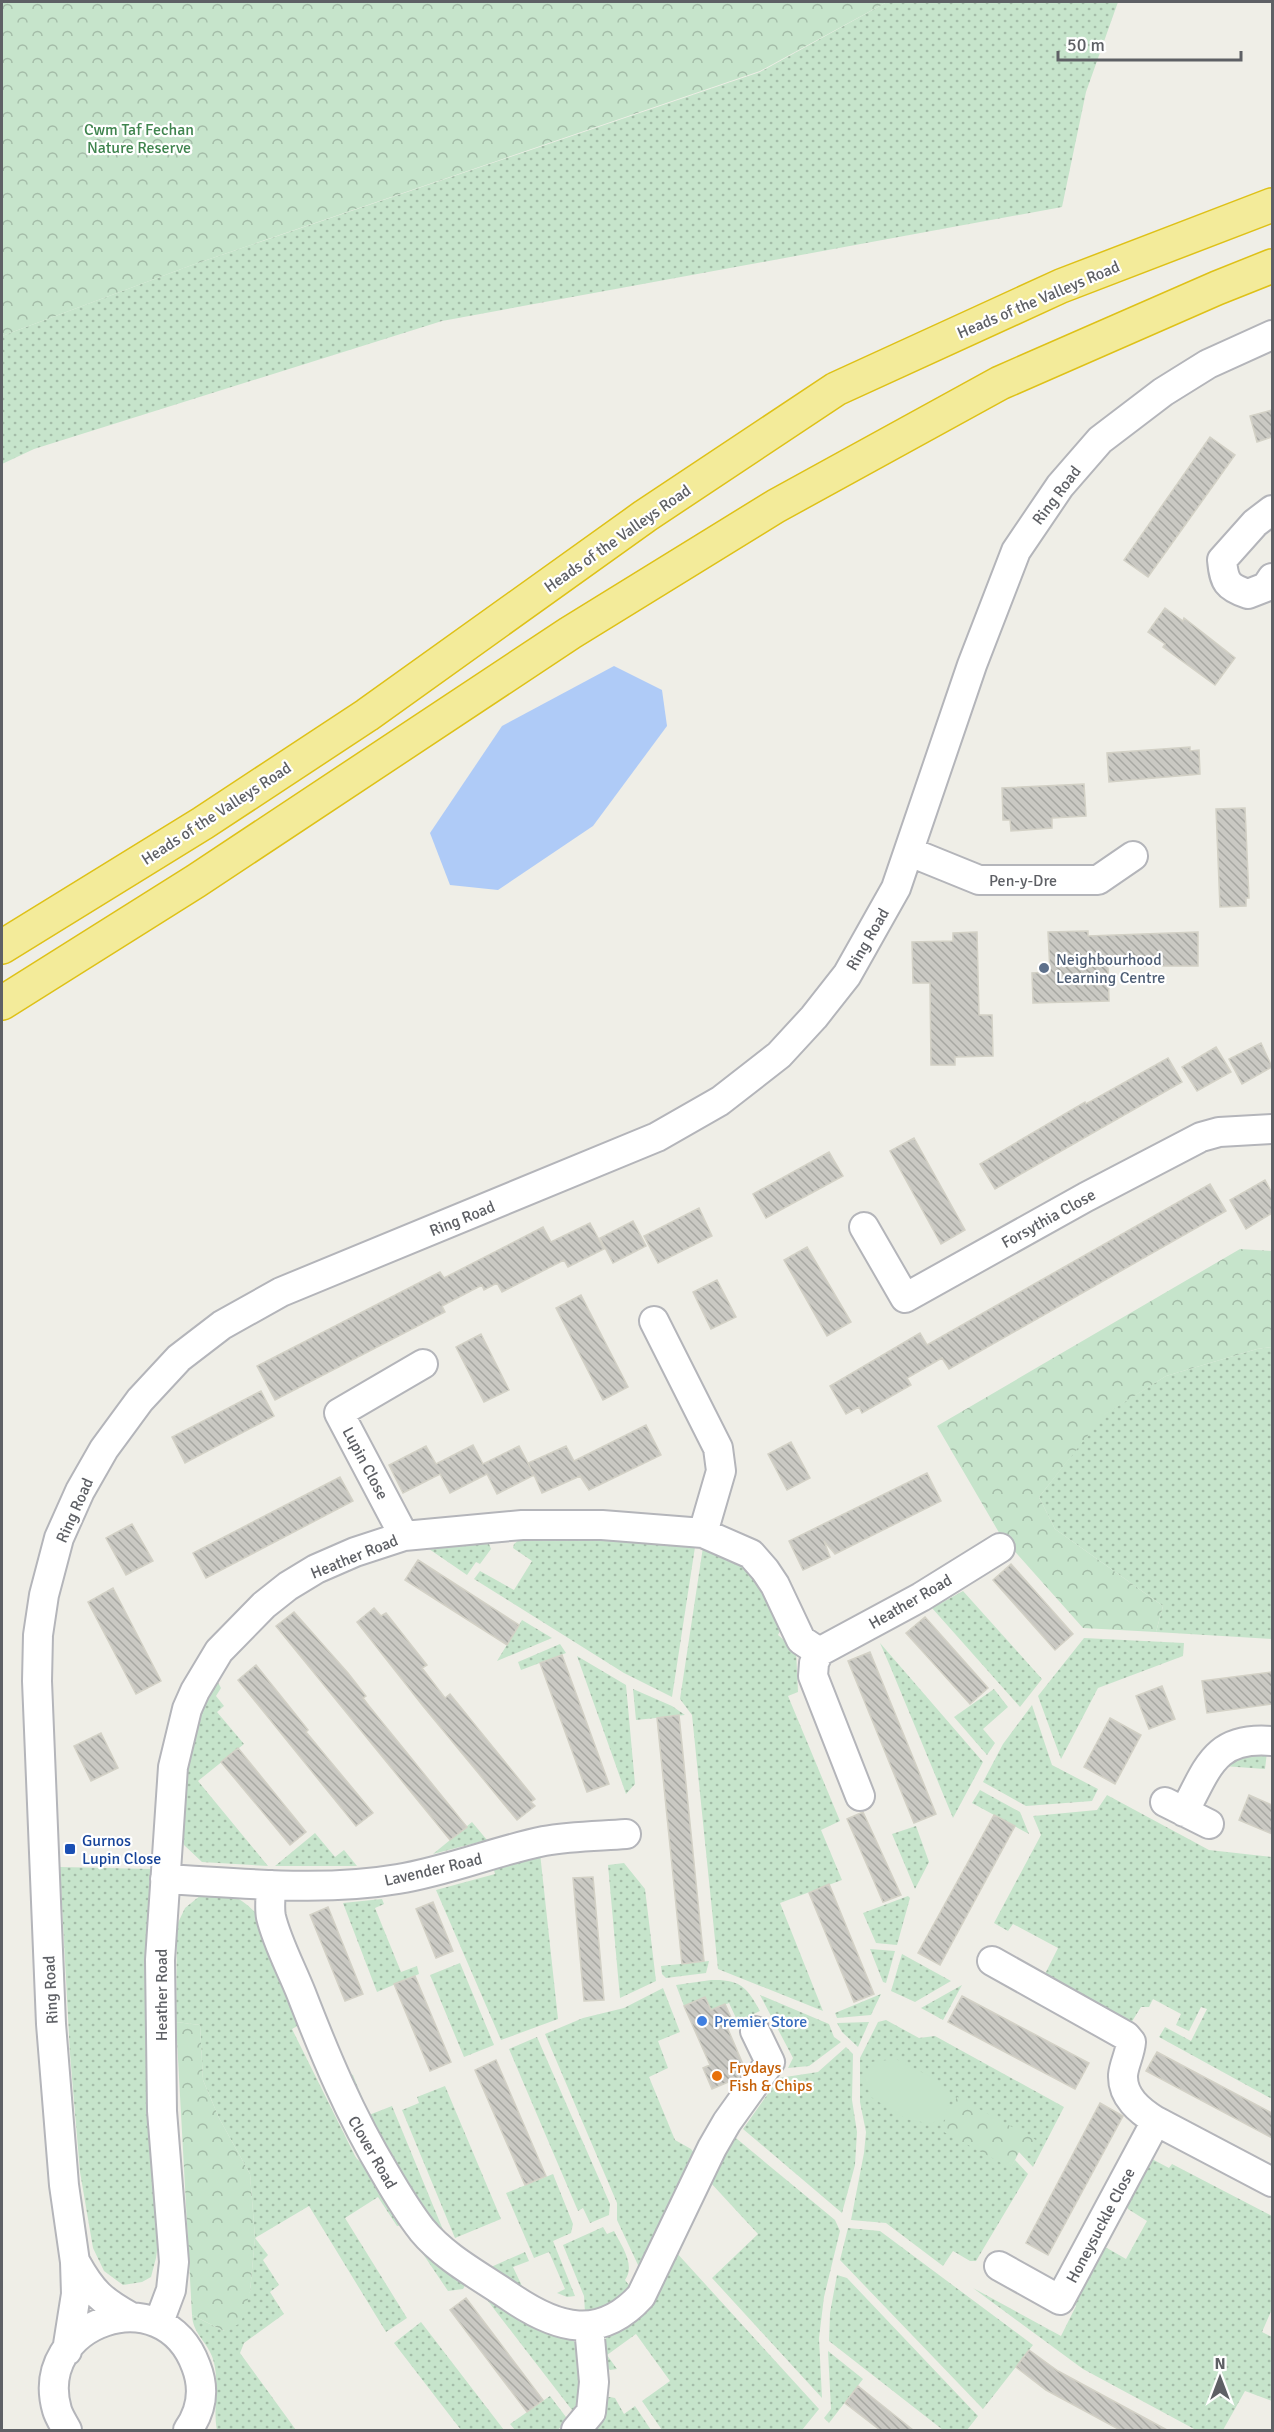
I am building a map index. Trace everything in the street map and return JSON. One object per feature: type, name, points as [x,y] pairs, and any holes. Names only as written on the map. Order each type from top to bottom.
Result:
[{"type":"highway","name":"Heads of the Valleys Road","points":[[2,947],[203,823],[357,721],[645,516],[836,389],[1060,286],[1272,205]]},
{"type":"highway","points":[[2,1003],[196,881],[570,633],[776,506],[1000,382],[1272,266]]},
{"type":"street","name":"Ring Road","points":[[67,2351],[76,2294],[75,2262],[64,2185],[51,2024],[37,1681],[38,1635],[44,1595],[59,1538],[80,1491],[104,1449],[140,1400],[179,1358],[222,1325],[281,1293],[657,1137],[720,1101],[779,1055],[814,1017],[847,975],[896,888],[972,665],[1016,551],[1060,486],[1100,440],[1163,392],[1208,364],[1272,335]]},
{"type":"street","points":[[1272,510],[1255,523],[1222,560],[1223,575],[1232,589],[1248,594],[1266,587],[1272,578]]},
{"type":"street","name":"Pen-y-Dre","points":[[910,852],[979,880],[1098,880],[1133,856]]},
{"type":"street","name":"Forsythia Close","points":[[864,1227],[905,1298],[1086,1197],[1201,1137],[1219,1132],[1272,1130]]},
{"type":"street","points":[[654,1321],[718,1448],[721,1471],[703,1533]]},
{"type":"street","name":"Lupin Close","points":[[404,1536],[339,1413],[423,1364]]},
{"type":"street","name":"Heather Road","points":[[159,2322],[171,2290],[174,2262],[162,2111],[160,1960],[173,1767],[195,1691],[219,1651],[264,1605],[288,1586],[316,1569],[356,1552],[404,1536],[522,1525],[602,1525],[703,1533],[751,1554],[775,1585],[801,1640],[819,1652],[921,1597],[1000,1548]]},
{"type":"street","points":[[819,1652],[814,1663],[813,1676],[860,1796]]},
{"type":"street","points":[[1186,1813],[1214,1758],[1232,1744],[1260,1740],[1272,1741]]},
{"type":"street","name":"Lavender Road","points":[[165,1879],[271,1885],[338,1885],[397,1880],[429,1874],[545,1841],[626,1834]]},
{"type":"street","name":"Clover Road","points":[[271,1885],[271,1915],[329,2065],[365,2140],[404,2206],[445,2253],[524,2306],[558,2322],[589,2327],[613,2320],[629,2309],[642,2295],[712,2148],[727,2122],[770,2062],[755,2031]]},
{"type":"street","points":[[992,1961],[1126,2036],[1131,2042],[1124,2073],[1124,2086],[1140,2111],[1272,2182]]},
{"type":"street","name":"Honeysuckle Close","points":[[999,2266],[1060,2300],[1156,2121]]},
{"type":"street","name":"Ring Road","points":[[75,2262],[89,2287],[108,2304],[131,2317]]},
{"type":"street","points":[[67,2430],[57,2409],[55,2386],[60,2362],[73,2341],[92,2326],[116,2317],[141,2317],[159,2322],[190,2349],[202,2382],[198,2416],[188,2430]]},
{"type":"street","points":[[576,2430],[591,2412],[594,2382],[589,2327]]},
{"type":"street","points":[[48,2430],[56,2397]]},
{"type":"green space","name":"Cwm Taf Fechan Nature Reserve","points":[[2,2],[887,2],[760,71],[192,265],[2,336]]},
{"type":"green space","points":[[887,2],[1118,2],[1086,92],[1062,207],[442,321],[34,449],[2,464],[2,336],[192,265],[760,72]]},
{"type":"green space","points":[[1240,1249],[1272,1251],[1272,1347],[1257,1349],[1166,1376],[1104,1415],[1039,1497],[1055,1529],[1163,1606],[1156,1632],[1083,1628],[1001,1536],[937,1426]]},
{"type":"green space","points":[[1272,1347],[1272,1639],[1156,1632],[1163,1606],[1055,1529],[1039,1497],[1103,1415],[1166,1376],[1257,1349]]},
{"type":"green space","points":[[519,1540],[622,1540],[695,1547],[672,1697],[624,1673],[474,1579],[480,1571],[514,1590],[532,1561],[513,1548],[514,1544]]},
{"type":"green space","points":[[489,1544],[491,1549],[480,1564],[476,1562],[467,1575],[429,1549],[433,1546]]},
{"type":"green space","points":[[703,1547],[754,1567],[781,1629],[778,1635],[796,1650],[798,1692],[788,1696],[840,1821],[821,1830],[842,1880],[780,1903],[823,2011],[718,1969],[692,1715],[680,1699]]},
{"type":"green space","points":[[963,1591],[1042,1679],[1020,1707],[932,1608]]},
{"type":"green space","points":[[522,1620],[552,1638],[497,1661]]},
{"type":"green space","points":[[1084,1638],[1184,1643],[1183,1656],[1098,1688],[1061,1759],[1038,1696]]},
{"type":"green space","points":[[880,1643],[983,1762],[953,1818],[890,1666]]},
{"type":"green space","points":[[560,1644],[566,1653],[521,1670],[518,1662]]},
{"type":"green space","points":[[577,1656],[626,1685],[635,1784],[626,1794]]},
{"type":"green space","points":[[216,1679],[221,1688],[216,1696],[224,1706],[217,1712],[244,1744],[198,1781],[268,1866],[202,1862],[184,1845],[181,1832],[185,1768],[193,1733]]},
{"type":"green space","points":[[633,1689],[672,1706],[685,1715],[636,1720]]},
{"type":"green space","points":[[994,1689],[1008,1707],[983,1729],[995,1743],[987,1755],[954,1717]]},
{"type":"green space","points":[[1032,1705],[1052,1765],[1098,1789],[1092,1801],[1026,1806],[983,1782],[1003,1744]]},
{"type":"green space","points":[[1267,1752],[1265,1769],[1223,1766],[1233,1757]]},
{"type":"green space","points":[[980,1790],[1020,1812],[1029,1834],[972,1803]]},
{"type":"green space","points":[[1107,1795],[1209,1850],[1272,1857],[1272,2099],[1159,2037],[1165,2027],[1191,2041],[1207,2009],[1201,2007],[1189,2031],[1176,2025],[1181,2014],[1153,1999],[1149,2007],[1141,2007],[1131,2023],[1044,1976],[1058,1948],[1013,1924],[1008,1931],[994,1923],[1041,1835],[1033,1816],[1097,1810]]},
{"type":"green space","points":[[472,1822],[487,1840],[433,1854]]},
{"type":"green space","points":[[916,1826],[929,1862],[915,1889],[892,1834]]},
{"type":"green space","points":[[315,1833],[335,1857],[344,1850],[357,1866],[275,1866]]},
{"type":"green space","points":[[540,1853],[558,2019],[501,2040],[436,1890],[495,1874],[493,1866]]},
{"type":"green space","points":[[624,1863],[645,1889],[656,1981],[620,1998],[608,1865]]},
{"type":"green space","points":[[60,1867],[153,1869],[146,2046],[159,2236],[151,2277],[142,2282],[123,2285],[104,2271],[93,2248],[80,2172],[70,2054]]},
{"type":"green space","points":[[214,1893],[238,1899],[257,1914],[301,2024],[292,2029],[356,2158],[374,2174],[405,2225],[397,2226],[378,2197],[345,2218],[407,2318],[386,2332],[309,2206],[255,2238],[250,2174],[219,2118],[203,2080],[200,2025],[176,2022],[177,1925],[185,1908],[201,1895]]},
{"type":"green space","points":[[908,1896],[910,1898],[897,1945],[876,1943],[863,1913]]},
{"type":"green space","points":[[382,1899],[384,1904],[375,1908],[401,1972],[417,1966],[419,1974],[377,1992],[343,1903]]},
{"type":"green space","points":[[870,1949],[895,1951],[886,1983],[883,1982]]},
{"type":"green space","points":[[902,1954],[951,1981],[915,2002],[891,1991]]},
{"type":"green space","points":[[709,1961],[706,1973],[666,1978],[662,1974],[661,1966]]},
{"type":"green space","points":[[460,1963],[494,2045],[464,2057],[430,1975]]},
{"type":"green space","points":[[711,1980],[729,1981],[742,1986],[760,2011],[745,2018],[748,2026],[743,2033],[729,2003],[711,2010],[705,1997],[684,2006],[676,1985]]},
{"type":"green space","points":[[962,1985],[943,2020],[921,2008]]},
{"type":"green space","points":[[663,1988],[680,2032],[658,2041],[668,2068],[649,2077],[675,2140],[691,2149],[695,2154],[636,2278],[638,2265],[617,2220],[617,2203],[545,2034],[583,2018],[624,2008]]},
{"type":"green space","points":[[881,1994],[871,2015],[837,2018],[835,2013]]},
{"type":"green space","points":[[760,1995],[829,2024],[834,2037],[841,2042],[809,2066],[788,2068],[793,2058]]},
{"type":"green space","points":[[886,2020],[919,2038],[935,2036],[1064,2107],[1033,2167],[958,2098],[1011,2167],[1015,2160],[1028,2174],[976,2261],[970,2261],[953,2251],[943,2266],[886,2223],[851,2220],[866,2132],[860,2102],[860,2058],[878,2022]]},
{"type":"green space","points":[[176,2022],[200,2025],[203,2080],[219,2118],[250,2174],[255,2238],[250,2292],[241,2323],[224,2331],[192,2315]]},
{"type":"green space","points":[[869,2022],[858,2047],[842,2032],[837,2023]]},
{"type":"green space","points":[[537,2037],[610,2204],[609,2215],[590,2223],[583,2208],[578,2211],[509,2049]]},
{"type":"green space","points":[[846,2047],[853,2054],[852,2100],[857,2132],[855,2165],[842,2213],[743,2129],[779,2078],[818,2072]]},
{"type":"green space","points":[[896,2059],[939,2081],[951,2097],[946,2113],[932,2124],[906,2119],[871,2097],[864,2077],[871,2062]]},
{"type":"green space","points":[[349,2073],[353,2075],[369,2115],[392,2106],[446,2237],[430,2221],[401,2183]]},
{"type":"green space","points":[[445,2086],[501,2219],[455,2238],[402,2110],[419,2103],[417,2097]]},
{"type":"green space","points":[[957,2097],[1036,2140],[1027,2156],[1019,2152],[1011,2168],[940,2130]]},
{"type":"green space","points":[[731,2134],[835,2220],[840,2231],[824,2297],[819,2338],[822,2398],[712,2278],[758,2234],[709,2181]]},
{"type":"green space","points":[[1150,2158],[1169,2168],[1172,2164],[1272,2216],[1272,2309],[1262,2332],[1272,2337],[1272,2401],[1245,2391],[1223,2430],[1196,2430],[1083,2369],[973,2288],[1061,2336],[1076,2306],[1072,2302],[1100,2248],[1107,2248],[1126,2259],[1147,2221],[1128,2209],[1126,2204]]},
{"type":"green space","points":[[553,2174],[573,2224],[571,2233],[553,2241],[575,2296],[567,2297],[557,2293],[565,2289],[549,2252],[534,2258],[506,2193]]},
{"type":"green space","points":[[603,2227],[607,2234],[614,2231],[623,2249],[629,2268],[625,2280],[632,2289],[603,2309],[585,2312],[584,2296],[563,2245]]},
{"type":"green space","points":[[848,2228],[880,2231],[1033,2345],[983,2409],[840,2260]]},
{"type":"green space","points":[[255,2238],[268,2255],[263,2260],[279,2285],[270,2292],[284,2314],[244,2343],[240,2353],[296,2430],[217,2430],[214,2361],[193,2321],[192,2315],[224,2331],[250,2292]]},
{"type":"green space","points":[[425,2248],[467,2282],[463,2289],[448,2291],[421,2251]]},
{"type":"green space","points":[[675,2251],[819,2409],[802,2430],[662,2430],[642,2401],[670,2381],[636,2334],[607,2355],[617,2369],[610,2370],[603,2364],[602,2352],[606,2338]]},
{"type":"green space","points":[[525,2252],[529,2261],[513,2267],[522,2286],[520,2289],[489,2270],[491,2267]]},
{"type":"green space","points":[[837,2275],[847,2278],[978,2416],[967,2430],[943,2430],[829,2341],[830,2313]]},
{"type":"green space","points":[[481,2292],[566,2335],[581,2347],[586,2385],[575,2414]]},
{"type":"green space","points":[[421,2322],[504,2430],[461,2430],[394,2343]]},
{"type":"green space","points":[[828,2351],[863,2379],[829,2423],[824,2418],[831,2409]]},
{"type":"green space","points":[[550,2396],[569,2421],[557,2430],[515,2430],[510,2424]]},
{"type":"green space","points":[[605,2398],[615,2398],[624,2414],[635,2406],[651,2430],[592,2430]]},
{"type":"water","points":[[614,666],[662,690],[667,726],[593,826],[498,890],[450,885],[430,833],[502,726]]},
{"type":"building","points":[[1272,410],[1272,437],[1257,442],[1250,416]]},
{"type":"building","points":[[1210,437],[1235,455],[1148,577],[1124,560]]},
{"type":"building","points":[[1165,608],[1183,621],[1184,618],[1235,658],[1215,685],[1163,647],[1165,644],[1148,632]]},
{"type":"building","points":[[1190,747],[1190,751],[1199,750],[1200,774],[1109,782],[1107,753]]},
{"type":"building","points":[[1084,784],[1086,816],[1052,818],[1052,828],[1011,831],[1010,820],[1003,820],[1002,788]]},
{"type":"building","points":[[1245,808],[1249,898],[1246,898],[1246,906],[1220,907],[1216,809]]},
{"type":"building","points":[[1088,931],[1088,936],[1198,932],[1198,966],[1108,966],[1109,1001],[1033,1003],[1032,973],[1050,972],[1048,932]]},
{"type":"building","points":[[977,932],[979,1015],[992,1015],[993,1056],[955,1057],[955,1065],[931,1065],[930,983],[913,983],[912,942],[953,941],[953,933]]},
{"type":"building","points":[[1261,1043],[1272,1067],[1242,1084],[1229,1059]]},
{"type":"building","points":[[1216,1047],[1231,1072],[1197,1091],[1182,1067]]},
{"type":"building","points":[[1168,1058],[1182,1082],[995,1189],[980,1164],[1085,1102],[1086,1104]]},
{"type":"building","points":[[914,1138],[965,1230],[941,1244],[890,1151]]},
{"type":"building","points":[[829,1152],[843,1176],[766,1218],[753,1194]]},
{"type":"building","points":[[1265,1180],[1272,1193],[1272,1213],[1246,1229],[1230,1200]]},
{"type":"building","points":[[1210,1184],[1226,1211],[949,1369],[942,1358],[907,1378],[911,1385],[862,1413],[859,1407],[846,1414],[830,1386],[920,1333],[927,1345]]},
{"type":"building","points":[[699,1208],[712,1236],[658,1263],[644,1236]]},
{"type":"building","points":[[633,1221],[646,1246],[613,1263],[600,1238]]},
{"type":"building","points":[[590,1223],[604,1249],[568,1267],[564,1260],[502,1292],[497,1283],[484,1290],[482,1285],[442,1306],[445,1312],[275,1400],[257,1366],[440,1272],[444,1278],[543,1227],[551,1242]]},
{"type":"building","points":[[807,1247],[851,1322],[827,1336],[784,1260]]},
{"type":"building","points":[[717,1280],[736,1317],[711,1329],[693,1292]]},
{"type":"building","points":[[581,1295],[628,1387],[603,1400],[556,1308]]},
{"type":"building","points":[[481,1334],[509,1390],[484,1402],[456,1347]]},
{"type":"building","points":[[261,1391],[274,1416],[185,1463],[172,1437]]},
{"type":"building","points":[[646,1425],[661,1455],[589,1490],[580,1476],[542,1493],[534,1475],[497,1494],[487,1474],[450,1493],[440,1474],[403,1493],[389,1465],[426,1446],[436,1464],[473,1445],[483,1464],[519,1446],[533,1473],[528,1463],[566,1446],[574,1461]]},
{"type":"building","points":[[791,1442],[810,1478],[787,1490],[768,1454]]},
{"type":"building","points":[[927,1473],[941,1501],[835,1554],[824,1541],[830,1557],[803,1570],[789,1541]]},
{"type":"building","points":[[340,1477],[353,1501],[206,1578],[193,1553]]},
{"type":"building","points":[[132,1524],[153,1561],[126,1575],[106,1538]]},
{"type":"building","points":[[418,1560],[519,1625],[507,1645],[405,1580]]},
{"type":"building","points":[[1011,1564],[1073,1634],[1055,1650],[993,1580]]},
{"type":"building","points":[[113,1588],[161,1681],[136,1694],[88,1602]]},
{"type":"building","points":[[374,1608],[381,1616],[386,1613],[427,1665],[422,1668],[445,1698],[450,1694],[535,1799],[531,1802],[535,1806],[517,1820],[357,1622]]},
{"type":"building","points":[[294,1612],[348,1673],[366,1696],[363,1698],[369,1706],[467,1827],[450,1840],[276,1626]]},
{"type":"building","points":[[925,1617],[988,1688],[970,1704],[906,1633]]},
{"type":"building","points":[[870,1652],[936,1814],[914,1823],[848,1661]]},
{"type":"building","points":[[562,1655],[609,1784],[587,1792],[540,1663]]},
{"type":"building","points":[[256,1665],[308,1730],[306,1732],[373,1813],[356,1826],[238,1680]]},
{"type":"building","points":[[1272,1672],[1272,1704],[1207,1713],[1202,1681]]},
{"type":"building","points":[[1162,1686],[1175,1719],[1149,1729],[1136,1696]]},
{"type":"building","points":[[679,1715],[704,1961],[682,1964],[657,1718]]},
{"type":"building","points":[[1110,1718],[1141,1735],[1115,1784],[1084,1767]]},
{"type":"building","points":[[101,1733],[118,1768],[91,1781],[74,1746]]},
{"type":"building","points":[[238,1748],[306,1832],[290,1845],[221,1762]]},
{"type":"building","points":[[1249,1795],[1272,1805],[1272,1834],[1239,1820]]},
{"type":"building","points":[[863,1812],[901,1895],[883,1902],[847,1819]]},
{"type":"building","points":[[994,1815],[1015,1826],[940,1965],[918,1953]]},
{"type":"building","points":[[593,1877],[604,2000],[584,2001],[573,1878]]},
{"type":"building","points":[[829,1884],[874,1994],[854,2002],[809,1893]]},
{"type":"building","points":[[433,1902],[453,1951],[436,1958],[416,1909]]},
{"type":"building","points":[[328,1907],[363,1994],[345,2001],[310,1915]]},
{"type":"building","points":[[415,1976],[451,2062],[430,2071],[394,1984]]},
{"type":"building","points":[[962,1996],[1089,2063],[1075,2089],[948,2022]]},
{"type":"building","points":[[705,1997],[711,2010],[725,2004],[734,2024],[727,2027],[745,2069],[738,2078],[712,2089],[703,2068],[710,2065],[684,2006]]},
{"type":"building","points":[[1157,2052],[1272,2113],[1272,2138],[1146,2071]]},
{"type":"building","points":[[496,2060],[546,2176],[525,2185],[475,2070]]},
{"type":"building","points":[[1100,2103],[1123,2116],[1048,2255],[1026,2243]]},
{"type":"building","points":[[466,2298],[543,2400],[527,2412],[450,2310]]},
{"type":"building","points":[[1029,2350],[1058,2371],[1167,2430],[1120,2430],[1046,2390],[1016,2367]]},
{"type":"building","points":[[858,2386],[913,2430],[880,2430],[845,2403]]},
{"type":"place","name":"Neighbourhood Learning Centre","points":[[1044,968]]},
{"type":"place","name":"Gurnos Lupin Close","points":[[70,1849]]},
{"type":"place","name":"Premier Store","points":[[702,2021]]},
{"type":"place","name":"Frydays Fish & Chips","points":[[717,2076]]}]
